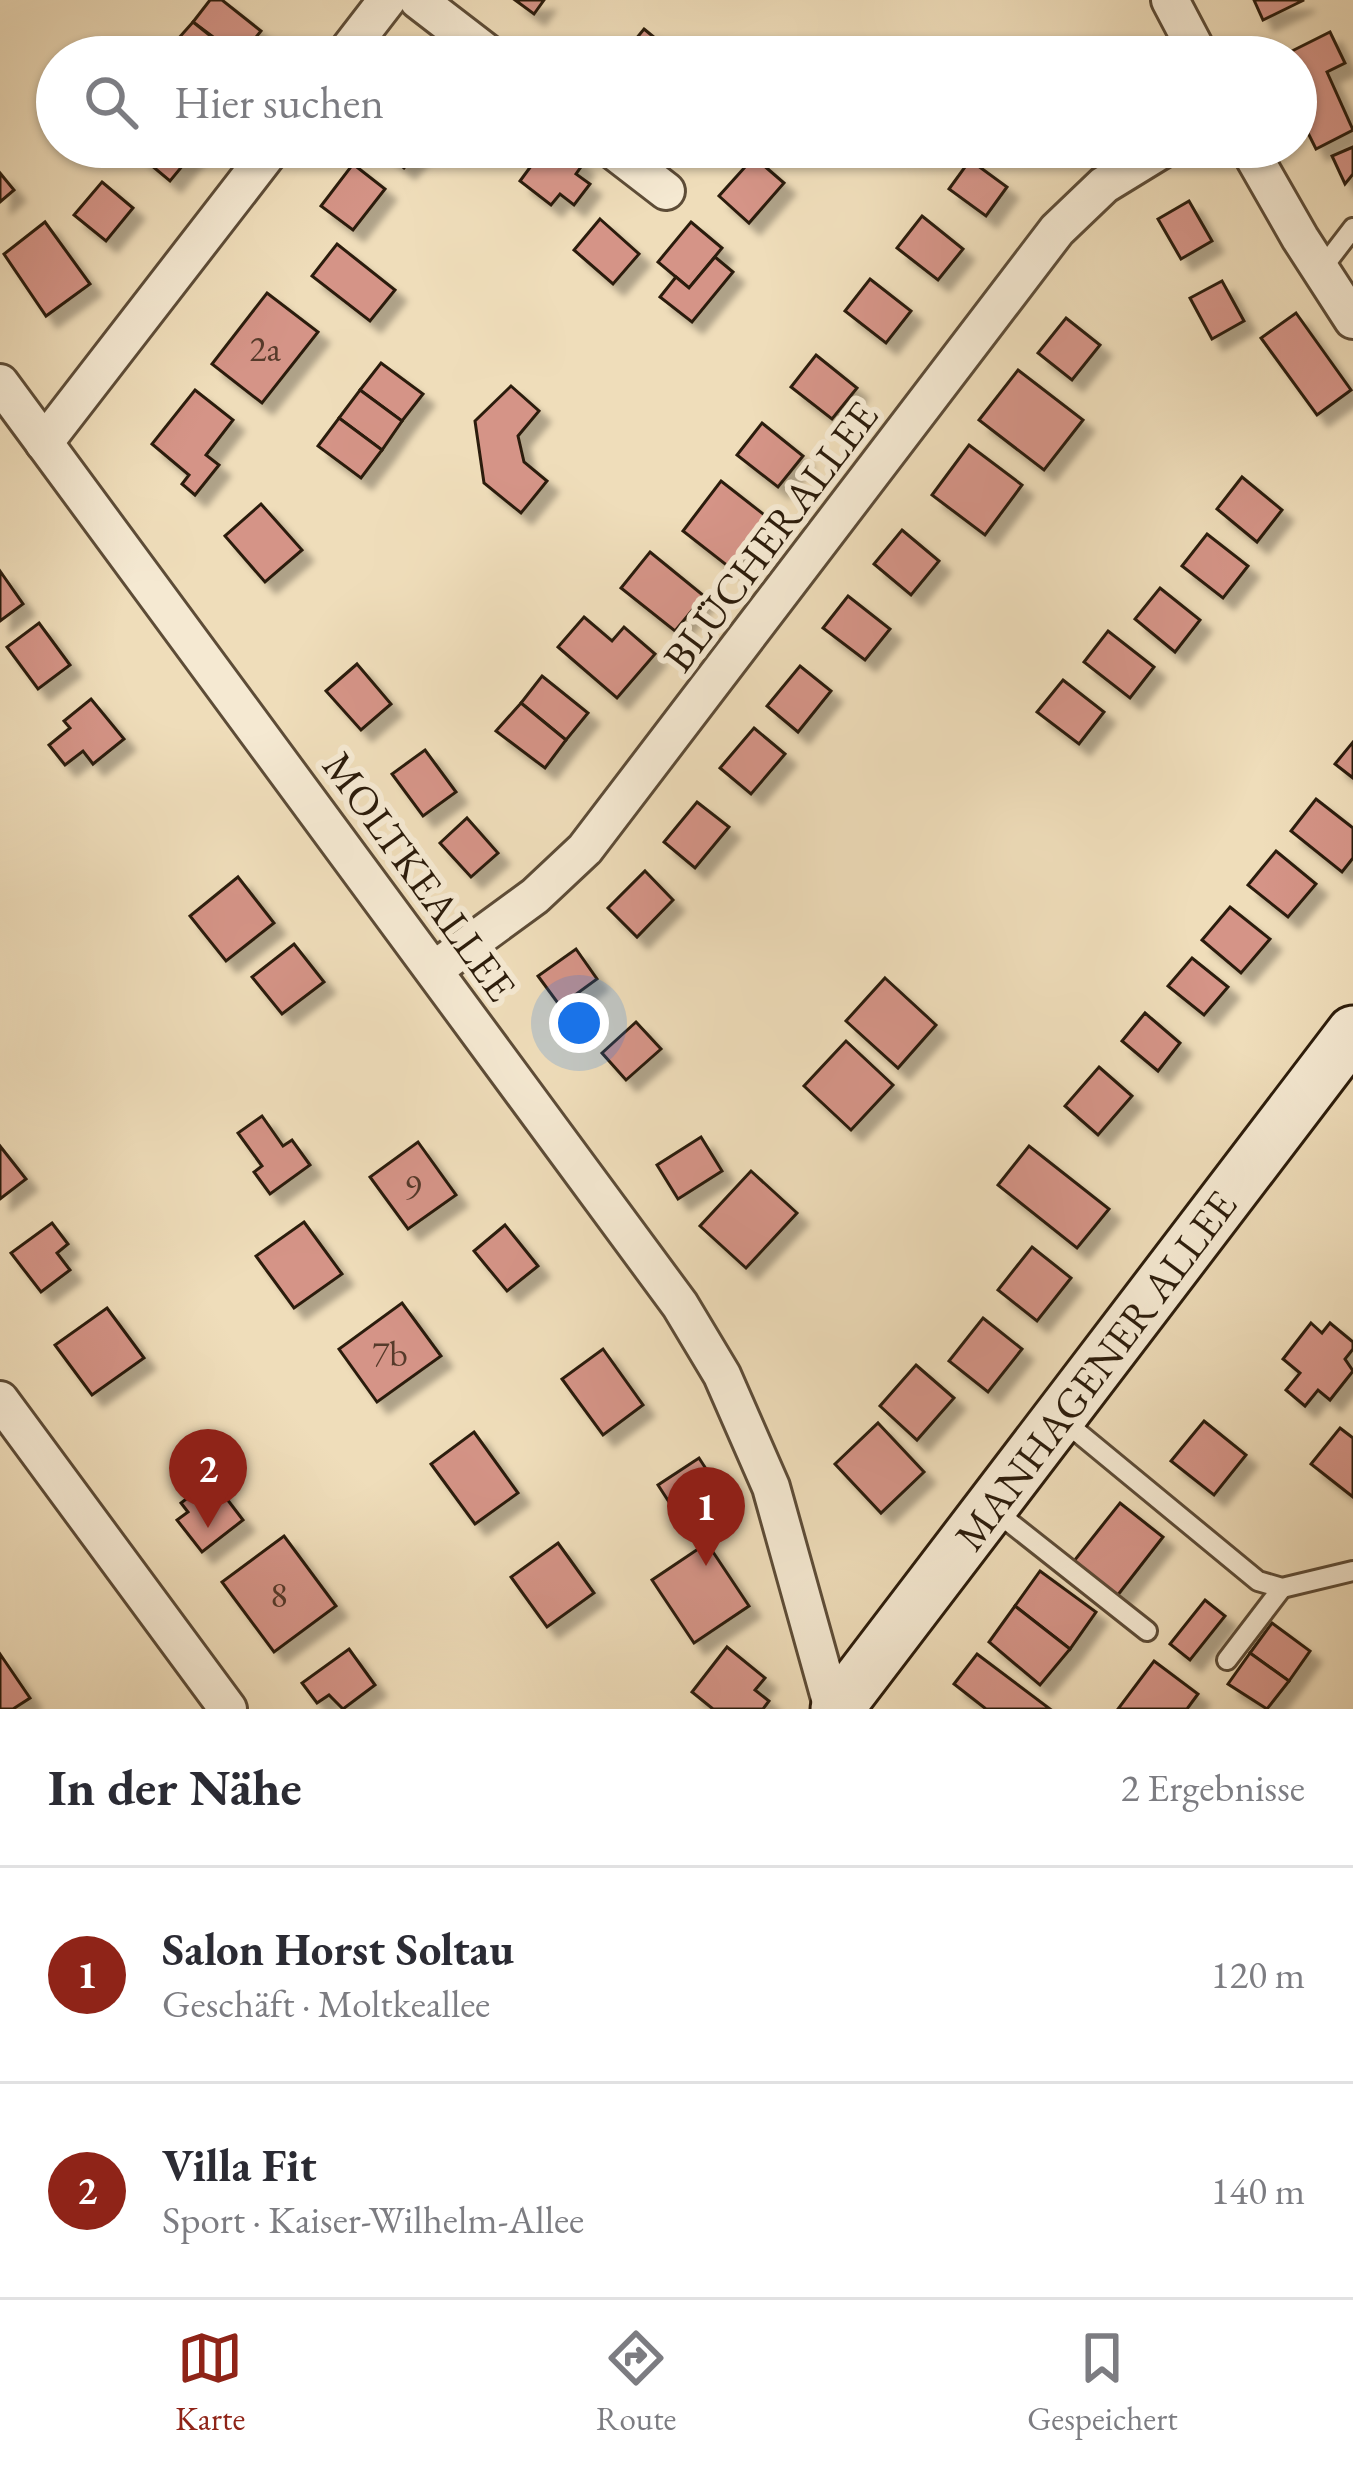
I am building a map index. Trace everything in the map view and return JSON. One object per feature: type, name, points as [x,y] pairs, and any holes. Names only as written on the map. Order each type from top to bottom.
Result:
[{"type":"main road","name":"MANHAGENER ALLEE","points":[[835,1709],[1353,1032]]},
{"type":"street","points":[[359,36],[387,0]]},
{"type":"street","points":[[418,0],[465,36]]},
{"type":"street","points":[[1170,0],[1189,36]]},
{"type":"street","points":[[44,443],[257,168]]},
{"type":"street","points":[[637,168],[666,190]]},
{"type":"street","name":"BLÜCHERALLEE","points":[[434,970],[535,896],[585,849],[1057,230],[1104,185],[1132,168]]},
{"type":"street","points":[[1260,168],[1353,320]]},
{"type":"street","name":"MOLTKEALLEE","points":[[0,383],[680,1305],[722,1375],[771,1487],[835,1709]]},
{"type":"street","points":[[0,1400],[228,1709]]},
{"type":"lane","points":[[1320,271],[1353,228]]},
{"type":"lane","points":[[1060,1417],[1258,1581],[1282,1588],[1353,1571]]},
{"type":"lane","points":[[991,1507],[1147,1631]]},
{"type":"lane","points":[[1227,1660],[1282,1588]]},
{"type":"building","points":[[210,0],[222,0],[261,31],[257,36],[212,36],[193,22]]},
{"type":"building","points":[[515,0],[544,0],[534,14]]},
{"type":"building","points":[[1254,0],[1304,0],[1263,20]]},
{"type":"building","points":[[193,22],[211,36],[181,36]]},
{"type":"building","points":[[1330,32],[1345,63],[1327,72],[1353,130],[1317,148],[1317,38]]},
{"type":"building","points":[[1353,147],[1353,174],[1345,184],[1332,156]]},
{"type":"building","points":[[154,168],[181,168],[170,181]]},
{"type":"building","points":[[350,168],[358,168],[385,189],[353,230],[321,206]]},
{"type":"building","points":[[530,168],[580,168],[576,174],[590,184],[574,205],[560,194],[551,205],[520,181]]},
{"type":"building","points":[[744,168],[767,168],[784,183],[749,223],[719,196]]},
{"type":"building","points":[[964,168],[981,168],[1007,187],[986,216],[949,189]]},
{"type":"building","points":[[0,173],[14,190],[0,202]]},
{"type":"building","points":[[102,182],[133,208],[106,241],[74,215]]},
{"type":"building","points":[[1189,201],[1212,241],[1181,259],[1158,219]]},
{"type":"building","points":[[922,216],[963,249],[938,280],[897,248]]},
{"type":"building","points":[[600,219],[639,254],[613,284],[574,250]]},
{"type":"building","points":[[45,222],[90,284],[46,316],[4,254]]},
{"type":"building","points":[[691,222],[722,248],[689,288],[658,262]]},
{"type":"building","points":[[337,244],[395,290],[370,321],[312,276]]},
{"type":"building","points":[[715,257],[733,272],[692,322],[660,297],[676,277],[689,288]]},
{"type":"building","points":[[870,279],[911,311],[886,343],[845,311]]},
{"type":"building","points":[[1222,281],[1244,321],[1212,339],[1190,298]]},
{"type":"building","points":[[267,293],[318,332],[262,403],[212,364]]},
{"type":"building","points":[[1296,313],[1351,390],[1317,415],[1261,338]]},
{"type":"building","points":[[1066,318],[1100,345],[1072,380],[1038,353]]},
{"type":"building","points":[[816,355],[857,388],[832,419],[791,387]]},
{"type":"building","points":[[381,363],[423,394],[402,421],[360,390]]},
{"type":"building","points":[[1018,370],[1083,420],[1044,470],[979,420]]},
{"type":"building","points":[[511,386],[539,411],[518,436],[524,462],[547,481],[521,513],[484,483],[475,421]]},
{"type":"building","points":[[195,390],[233,420],[206,455],[219,465],[195,495],[182,484],[189,475],[152,444]]},
{"type":"building","points":[[360,390],[402,421],[382,450],[339,418]]},
{"type":"building","points":[[339,418],[382,450],[361,478],[318,446]]},
{"type":"building","points":[[762,423],[803,456],[778,487],[737,455]]},
{"type":"building","points":[[969,445],[1022,485],[985,535],[932,495]]},
{"type":"building","points":[[1242,477],[1282,510],[1257,542],[1217,509]]},
{"type":"building","points":[[721,481],[767,517],[729,567],[683,531]]},
{"type":"building","points":[[261,504],[302,550],[265,582],[225,536]]},
{"type":"building","points":[[902,530],[939,561],[911,595],[874,564]]},
{"type":"building","points":[[1207,534],[1248,566],[1223,598],[1182,566]]},
{"type":"building","points":[[650,552],[704,596],[675,631],[621,588]]},
{"type":"building","points":[[0,571],[23,604],[0,621]]},
{"type":"building","points":[[1160,588],[1200,620],[1175,652],[1135,619]]},
{"type":"building","points":[[848,596],[890,629],[865,660],[823,628]]},
{"type":"building","points":[[584,617],[612,641],[624,627],[655,654],[617,698],[558,647]]},
{"type":"building","points":[[39,623],[70,665],[38,689],[7,647]]},
{"type":"building","points":[[1108,631],[1154,667],[1130,698],[1084,662]]},
{"type":"building","points":[[357,664],[391,704],[361,730],[326,691]]},
{"type":"building","points":[[800,666],[831,691],[798,732],[767,706]]},
{"type":"building","points":[[542,676],[588,713],[566,740],[521,703]]},
{"type":"building","points":[[1063,680],[1104,712],[1079,744],[1037,712]]},
{"type":"building","points":[[91,699],[124,739],[93,764],[83,751],[65,765],[49,745],[70,728],[64,721]]},
{"type":"building","points":[[521,703],[566,740],[545,768],[496,731]]},
{"type":"building","points":[[754,728],[785,754],[751,794],[720,768]]},
{"type":"building","points":[[1353,742],[1353,778],[1335,764]]},
{"type":"building","points":[[425,750],[456,792],[423,816],[392,774]]},
{"type":"building","points":[[1316,799],[1353,828],[1353,858],[1342,872],[1291,831]]},
{"type":"building","points":[[697,802],[729,827],[695,868],[664,842]]},
{"type":"building","points":[[467,818],[498,853],[471,877],[440,843]]},
{"type":"building","points":[[1276,851],[1316,884],[1288,917],[1248,885]]},
{"type":"building","points":[[645,871],[673,900],[637,937],[608,908]]},
{"type":"building","points":[[238,877],[274,923],[226,961],[190,916]]},
{"type":"building","points":[[1230,907],[1270,939],[1241,973],[1202,940]]},
{"type":"building","points":[[294,944],[324,982],[282,1014],[252,977]]},
{"type":"building","points":[[576,949],[597,979],[560,1006],[538,976]]},
{"type":"building","points":[[1192,958],[1228,987],[1204,1015],[1168,986]]},
{"type":"building","points":[[885,978],[936,1025],[898,1068],[846,1021]]},
{"type":"building","points":[[1145,1013],[1180,1043],[1158,1071],[1122,1041]]},
{"type":"building","points":[[636,1022],[661,1049],[626,1080],[602,1053]]},
{"type":"building","points":[[846,1041],[893,1085],[851,1130],[804,1086]]},
{"type":"building","points":[[1099,1067],[1132,1096],[1098,1135],[1065,1106]]},
{"type":"building","points":[[262,1116],[283,1146],[292,1140],[310,1165],[270,1194],[254,1172],[262,1166],[238,1133]]},
{"type":"building","points":[[701,1137],[722,1171],[678,1199],[657,1165]]},
{"type":"building","points":[[418,1142],[456,1195],[408,1229],[370,1177]]},
{"type":"building","points":[[0,1146],[26,1179],[0,1199]]},
{"type":"building","points":[[1029,1146],[1109,1209],[1077,1248],[998,1185]]},
{"type":"building","points":[[751,1171],[797,1213],[746,1268],[700,1226]]},
{"type":"building","points":[[304,1222],[342,1274],[294,1308],[256,1256]]},
{"type":"building","points":[[52,1223],[68,1244],[57,1253],[70,1270],[41,1292],[11,1253]]},
{"type":"building","points":[[505,1225],[538,1266],[507,1291],[474,1251]]},
{"type":"building","points":[[1032,1247],[1071,1278],[1037,1321],[998,1290]]},
{"type":"building","points":[[402,1303],[441,1356],[377,1402],[339,1349]]},
{"type":"building","points":[[107,1308],[144,1358],[92,1395],[55,1345]]},
{"type":"building","points":[[983,1318],[1022,1349],[988,1392],[949,1361]]},
{"type":"building","points":[[1311,1323],[1322,1333],[1330,1323],[1353,1342],[1345,1359],[1353,1371],[1330,1400],[1318,1390],[1305,1406],[1286,1390],[1300,1373],[1283,1359]]},
{"type":"building","points":[[603,1349],[643,1405],[603,1435],[562,1379]]},
{"type":"building","points":[[916,1365],[954,1398],[917,1440],[880,1406]]},
{"type":"building","points":[[1204,1421],[1246,1455],[1214,1495],[1171,1461]]},
{"type":"building","points":[[878,1423],[924,1472],[881,1513],[835,1464]]},
{"type":"building","points":[[1340,1428],[1353,1438],[1353,1497],[1311,1464]]},
{"type":"building","points":[[474,1432],[518,1493],[475,1524],[431,1464]]},
{"type":"building","points":[[699,1458],[721,1492],[680,1519],[658,1485]]},
{"type":"building","points":[[217,1486],[243,1520],[202,1552],[177,1520],[188,1512],[181,1503],[200,1488],[206,1495]]},
{"type":"building","points":[[1120,1503],[1163,1537],[1117,1596],[1074,1561]]},
{"type":"building","points":[[284,1536],[336,1606],[274,1652],[222,1582]]},
{"type":"building","points":[[558,1543],[594,1593],[547,1627],[511,1577]]},
{"type":"building","points":[[707,1543],[749,1606],[694,1643],[652,1580]]},
{"type":"building","points":[[1040,1571],[1096,1612],[1070,1649],[1015,1606]]},
{"type":"building","points":[[1205,1600],[1225,1616],[1190,1660],[1170,1644]]},
{"type":"building","points":[[1015,1606],[1070,1649],[1040,1685],[989,1642]]},
{"type":"building","points":[[1272,1623],[1310,1651],[1289,1681],[1250,1653]]},
{"type":"building","points":[[727,1647],[765,1678],[755,1690],[769,1701],[763,1709],[713,1709],[692,1692]]},
{"type":"building","points":[[349,1649],[375,1685],[343,1709],[329,1695],[317,1703],[302,1683]]},
{"type":"building","points":[[1250,1653],[1289,1681],[1267,1709],[1228,1684]]},
{"type":"building","points":[[0,1654],[30,1698],[13,1709],[0,1709]]},
{"type":"building","points":[[977,1654],[1050,1709],[986,1709],[954,1684]]},
{"type":"building","points":[[1154,1661],[1198,1694],[1187,1709],[1118,1709]]},
{"type":"place","name":"Villa Fit","points":[[208,1528]]},
{"type":"place","name":"Salon Horst Soltau","points":[[706,1566]]}]
